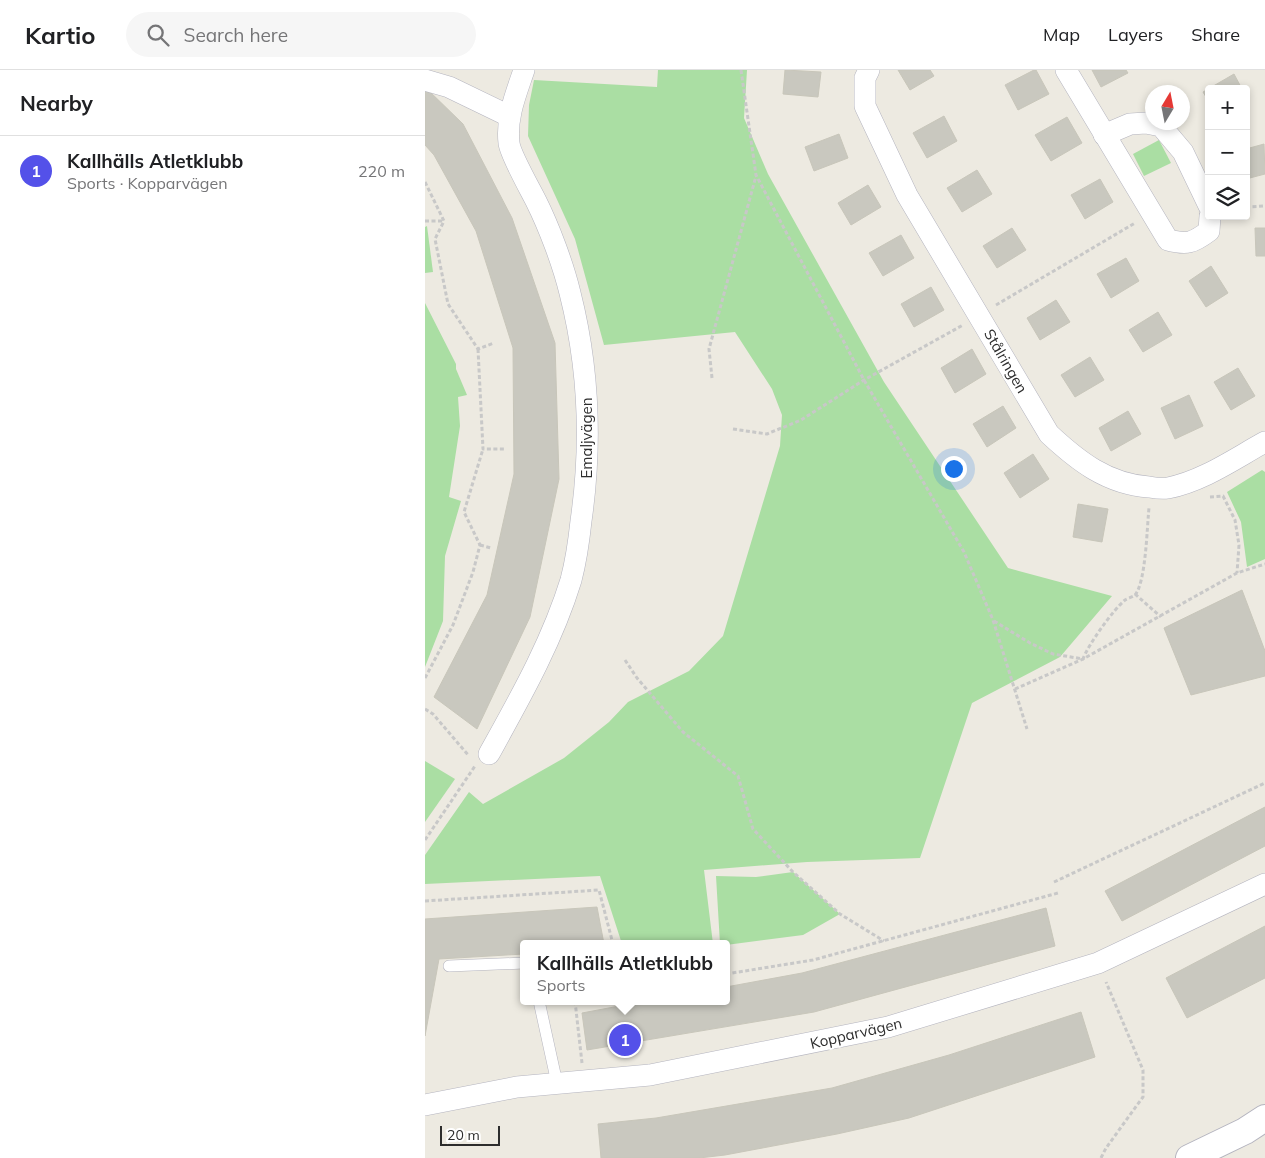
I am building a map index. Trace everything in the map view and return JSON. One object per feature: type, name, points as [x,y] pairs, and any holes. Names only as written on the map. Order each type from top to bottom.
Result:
[{"type":"street","name":"Emaljvägen","points":[[479,759],[522,696],[553,628],[571,579],[579,538],[588,465],[587,389],[580,338],[570,291],[544,218],[509,145],[509,116],[524,70]]},
{"type":"street","name":"Stålringen","points":[[869,70],[865,78],[865,106],[907,196],[1049,434],[1074,457],[1103,475],[1131,486],[1166,489],[1199,478],[1265,442]]},
{"type":"street","points":[[1066,70],[1168,240],[1184,244],[1197,240],[1209,232],[1210,220]]},
{"type":"street","points":[[425,80],[449,87],[509,116]]},
{"type":"street","points":[[1104,135],[1130,124],[1146,123],[1161,126],[1183,152],[1205,198]]},
{"type":"street","name":"Kopparvägen","points":[[425,1105],[517,1087],[650,1076],[888,1027],[1098,962],[1265,884]]},
{"type":"street","points":[[1189,1158],[1265,1118]]},
{"type":"lane","points":[[449,966],[520,963]]},
{"type":"lane","points":[[540,1005],[557,1084]]},
{"type":"path","points":[[741,70],[756,175],[864,380],[964,552],[993,620],[1027,729]]},
{"type":"path","points":[[712,378],[709,349],[756,175]]},
{"type":"path","points":[[425,182],[444,221]]},
{"type":"path","points":[[1250,207],[1265,206]]},
{"type":"path","points":[[733,429],[767,434],[801,420],[864,380],[979,315],[1151,213]]},
{"type":"path","points":[[425,220],[444,221]]},
{"type":"path","points":[[425,678],[453,625],[473,572],[480,545],[464,512],[483,449],[478,349],[449,304],[435,239],[444,221]]},
{"type":"path","points":[[478,349],[494,343]]},
{"type":"path","points":[[483,449],[506,449]]},
{"type":"path","points":[[1083,659],[1087,647],[1093,639],[1124,601],[1135,594],[1141,582],[1151,487]]},
{"type":"path","points":[[1205,497],[1223,496],[1235,520],[1239,545],[1237,573]]},
{"type":"path","points":[[480,545],[491,548]]},
{"type":"path","points":[[1015,689],[1083,659],[1237,573],[1265,564]]},
{"type":"path","points":[[1135,594],[1161,617]]},
{"type":"path","points":[[993,620],[1030,643],[1053,654],[1083,659]]},
{"type":"path","points":[[625,660],[637,678],[683,732],[738,776],[753,829],[793,872],[839,914],[884,941]]},
{"type":"path","points":[[425,709],[433,714],[479,759],[425,840]]},
{"type":"path","points":[[1054,882],[1265,784]]},
{"type":"path","points":[[425,901],[599,890],[612,940]]},
{"type":"path","points":[[730,973],[813,960],[1058,893]]},
{"type":"path","points":[[1101,1158],[1106,1148],[1143,1097],[1143,1070],[1116,1003]]},
{"type":"path","points":[[575,1005],[583,1081]]},
{"type":"green space","points":[[658,70],[747,70],[744,118],[768,174],[884,382],[1008,568],[1112,596],[1060,657],[972,703],[920,858],[807,862],[704,870],[713,940],[621,940],[600,876],[425,884],[425,855],[469,792],[483,804],[564,758],[609,722],[628,702],[689,671],[723,636],[780,446],[782,415],[772,389],[735,332],[604,345],[575,239],[528,136],[529,105],[534,80],[657,87]]},
{"type":"green space","points":[[1159,140],[1171,163],[1144,176],[1133,154]]},
{"type":"green space","points":[[427,226],[433,272],[425,273],[425,227]]},
{"type":"green space","points":[[425,303],[456,364],[456,369],[467,395],[458,397],[460,426],[449,497],[461,501],[445,556],[443,621],[425,667]]},
{"type":"green space","points":[[1262,470],[1265,472],[1265,559],[1247,567],[1241,522],[1227,492]]},
{"type":"green space","points":[[425,761],[455,779],[425,822]]},
{"type":"green space","points":[[793,872],[840,914],[803,935],[730,944],[730,940],[720,940],[716,876],[756,877]]},
{"type":"building","points":[[785,70],[821,72],[818,97],[783,94]]},
{"type":"building","points":[[898,70],[930,70],[934,76],[910,90]]},
{"type":"building","points":[[1036,70],[1049,94],[1018,110],[1005,85]]},
{"type":"building","points":[[1092,70],[1126,70],[1128,73],[1101,87]]},
{"type":"building","points":[[1234,74],[1240,85],[1215,85]]},
{"type":"building","points":[[425,87],[463,124],[512,218],[555,343],[559,479],[530,617],[477,729],[434,697],[487,595],[514,474],[513,348],[476,231],[434,155],[425,145]]},
{"type":"building","points":[[944,116],[957,141],[927,158],[913,133]]},
{"type":"building","points":[[1067,117],[1082,143],[1051,161],[1035,135]]},
{"type":"building","points":[[839,134],[848,158],[814,171],[805,147]]},
{"type":"building","points":[[1264,144],[1265,174],[1250,178],[1250,148]]},
{"type":"building","points":[[977,170],[992,194],[962,212],[947,188]]},
{"type":"building","points":[[1100,179],[1113,202],[1085,219],[1071,195]]},
{"type":"building","points":[[868,185],[881,207],[851,225],[838,203]]},
{"type":"building","points":[[1012,228],[1026,250],[997,268],[983,246]]},
{"type":"building","points":[[1255,228],[1265,228],[1265,256],[1256,256]]},
{"type":"building","points":[[901,235],[914,258],[883,276],[869,253]]},
{"type":"building","points":[[1126,258],[1139,281],[1111,298],[1097,274]]},
{"type":"building","points":[[1211,266],[1228,293],[1206,307],[1189,281]]},
{"type":"building","points":[[931,287],[944,310],[914,327],[901,304]]},
{"type":"building","points":[[1056,300],[1070,322],[1040,340],[1027,318]]},
{"type":"building","points":[[1158,312],[1172,335],[1143,352],[1129,330]]},
{"type":"building","points":[[972,349],[986,374],[955,393],[941,368]]},
{"type":"building","points":[[1090,357],[1104,380],[1075,397],[1061,375]]},
{"type":"building","points":[[1238,368],[1255,396],[1231,410],[1214,382]]},
{"type":"building","points":[[1189,395],[1203,426],[1175,439],[1161,408]]},
{"type":"building","points":[[1003,406],[1016,428],[987,447],[973,424]]},
{"type":"building","points":[[1128,411],[1141,434],[1111,451],[1099,428]]},
{"type":"building","points":[[1033,454],[1049,479],[1020,498],[1004,473]]},
{"type":"building","points":[[1078,504],[1108,509],[1102,542],[1073,537]]},
{"type":"building","points":[[1242,590],[1265,651],[1265,676],[1191,695],[1164,628]]},
{"type":"building","points":[[1265,807],[1265,846],[1122,921],[1105,891]]},
{"type":"building","points":[[597,907],[603,940],[520,940],[520,954],[439,959],[425,1036],[425,919]]},
{"type":"building","points":[[1046,908],[1055,946],[814,1012],[587,1050],[582,1013],[625,1005],[730,1005],[730,986],[802,973]]},
{"type":"building","points":[[1265,926],[1265,978],[1187,1018],[1166,978]]},
{"type":"building","points":[[1081,1012],[1095,1057],[909,1118],[725,1155],[699,1158],[601,1158],[598,1124],[656,1118],[832,1088],[949,1055]]},
{"type":"place","name":"Kallhälls Atletklubb","points":[[625,1040]]}]
